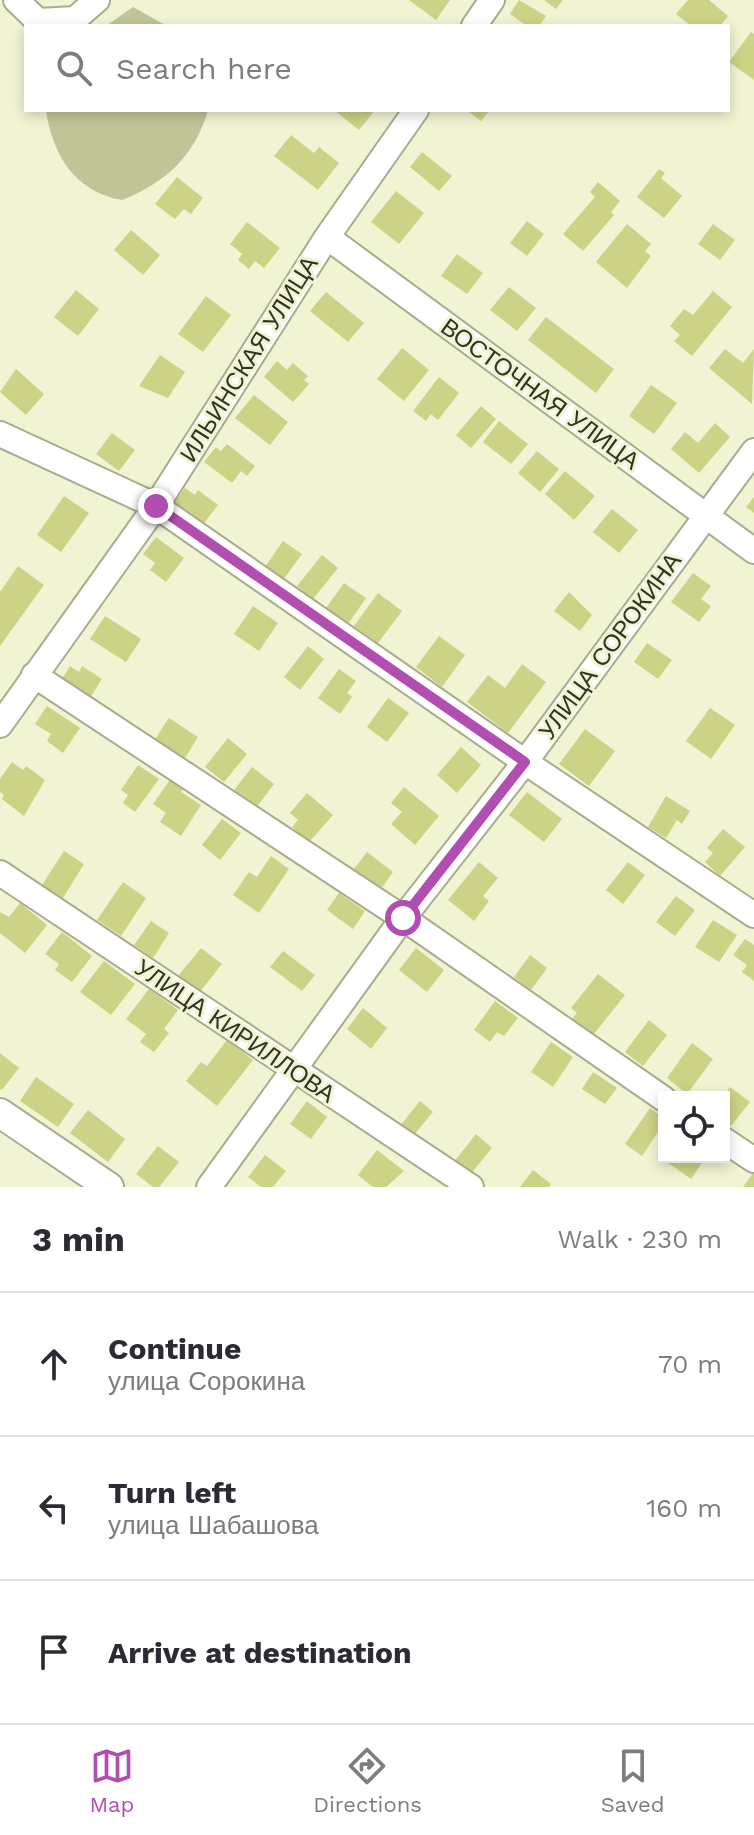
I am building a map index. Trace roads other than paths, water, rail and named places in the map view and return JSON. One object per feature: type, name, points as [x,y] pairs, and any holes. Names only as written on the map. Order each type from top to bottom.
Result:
[{"type":"street","points":[[16,0],[38,21],[75,19],[97,0]]},
{"type":"street","points":[[475,24],[492,0]]},
{"type":"street","name":"ИЛЬИНСКАЯ УЛИЦА","points":[[0,725],[156,506],[327,237],[415,112]]},
{"type":"street","name":"ВОСТОЧНАЯ УЛИЦА","points":[[327,237],[754,551]]},
{"type":"street","points":[[0,434],[156,506],[525,762],[754,915]]},
{"type":"street","name":"УЛИЦА СОРОКИНА","points":[[209,1187],[403,918],[525,762],[754,451]]},
{"type":"street","points":[[34,675],[403,918],[658,1095]]},
{"type":"street","name":"УЛИЦА КИРИЛЛОВА","points":[[0,873],[291,1070],[471,1187]]},
{"type":"street","points":[[0,1113],[109,1187]]},
{"type":"street","points":[[730,1144],[754,1160]]}]
